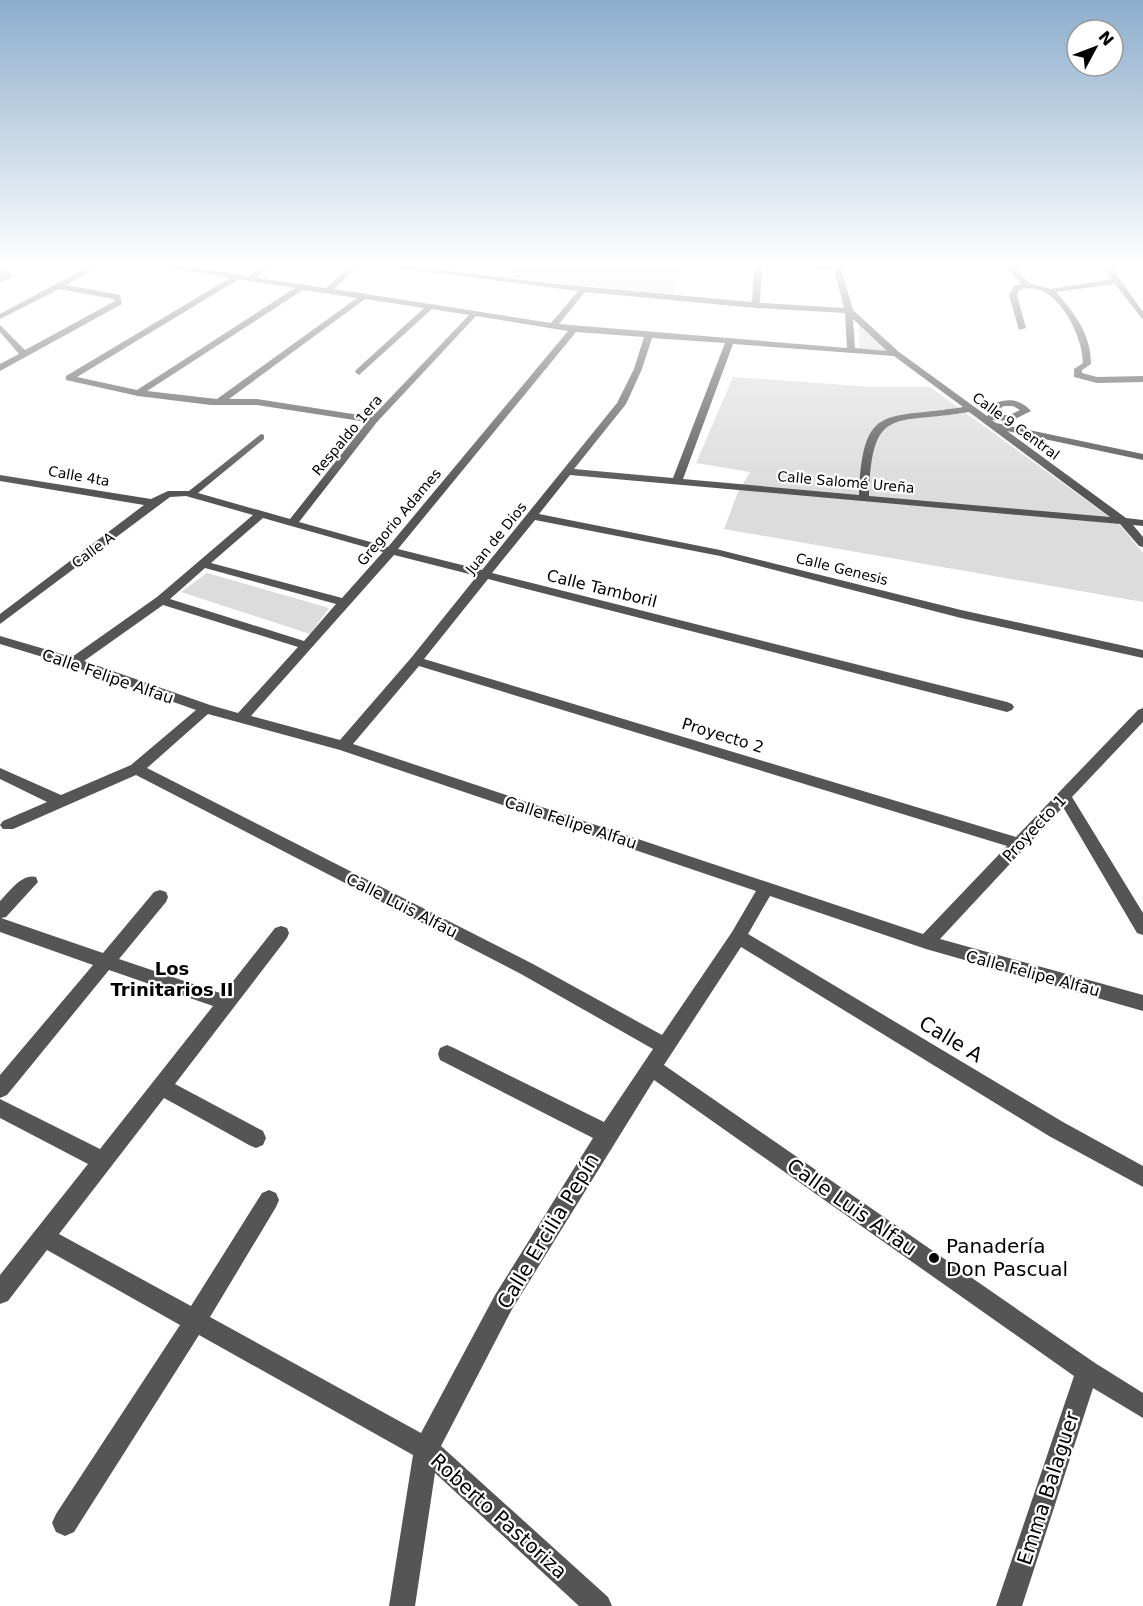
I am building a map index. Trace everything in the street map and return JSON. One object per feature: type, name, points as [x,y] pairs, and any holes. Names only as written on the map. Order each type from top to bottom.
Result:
[{"type":"street","points":[[12,340],[24,354]]},
{"type":"street","points":[[0,368],[50,340]]},
{"type":"street","points":[[133,340],[69,378],[138,393],[219,402],[257,402],[374,420]]},
{"type":"street","points":[[138,393],[220,340]]},
{"type":"street","points":[[219,402],[304,340]]},
{"type":"street","points":[[359,372],[394,340]]},
{"type":"street","name":"Respaldo 1era","points":[[293,522],[374,420],[450,340]]},
{"type":"street","name":"Gregorio Adames","points":[[241,719],[391,550],[565,340]]},
{"type":"street","name":"Juan de Dios","points":[[343,746],[486,575],[621,404],[638,369],[647,340]]},
{"type":"street","points":[[677,482],[730,340],[896,354]]},
{"type":"street","points":[[850,340],[850,351]]},
{"type":"street","name":"Calle 9 Central","points":[[881,340],[896,354],[970,409],[991,420],[1123,521],[1143,544]]},
{"type":"street","points":[[1084,340],[1087,364],[1078,369],[1077,375],[1097,380],[1143,379]]},
{"type":"street","points":[[864,498],[864,467],[870,438],[879,426],[891,418],[943,415],[970,409]]},
{"type":"street","points":[[991,420],[1143,457]]},
{"type":"street","points":[[191,494],[261,437]]},
{"type":"street","name":"Calle Salomé Ureña","points":[[568,472],[1143,523]]},
{"type":"street","name":"Calle 4ta","points":[[0,478],[153,503]]},
{"type":"street","name":"Calle A","points":[[0,620],[153,503],[168,494],[191,494]]},
{"type":"street","name":"Calle Tamboril","points":[[191,494],[486,575],[1007,707]]},
{"type":"street","points":[[74,662],[161,600],[262,513]]},
{"type":"street","name":"Calle Genesis","points":[[533,516],[720,553],[961,614],[1143,654]]},
{"type":"street","points":[[203,564],[345,603]]},
{"type":"street","points":[[161,600],[307,646]]},
{"type":"street","name":"Calle Felipe Alfau","points":[[0,640],[74,662],[207,709],[343,746],[926,942],[1143,1003]]},
{"type":"street","name":"Proyecto 2","points":[[416,661],[1019,844]]},
{"type":"street","points":[[8,825],[136,769],[207,709]]},
{"type":"street","name":"Proyecto 1","points":[[926,942],[1143,713]]},
{"type":"street","name":"Calle Luis Alfau","points":[[136,769],[527,969],[665,1046]]},
{"type":"street","points":[[0,773],[62,802]]},
{"type":"street","points":[[1064,797],[1143,928]]},
{"type":"street","points":[[0,912],[30,882]]},
{"type":"street","name":"Calle Ercilia Pepín","points":[[402,1606],[426,1449],[503,1302],[607,1134],[738,937],[768,887]]},
{"type":"street","points":[[0,1089],[160,897]]},
{"type":"street","points":[[0,925],[226,1003]]},
{"type":"street","points":[[0,1293],[281,933]]},
{"type":"street","name":"Calle A","points":[[738,937],[1056,1129],[1143,1178]]},
{"type":"street","points":[[447,1054],[607,1134]]},
{"type":"street","name":"Calle Luis Alfau","points":[[651,1067],[1087,1371],[1143,1406]]},
{"type":"street","points":[[160,1086],[256,1138]]},
{"type":"street","points":[[0,1108],[102,1160]]},
{"type":"street","points":[[65,1523],[195,1321],[269,1200]]},
{"type":"street","name":"Roberto Pastoriza","points":[[44,1237],[426,1449],[599,1606]]},
{"type":"street","name":"Emma Balaguer","points":[[1009,1606],[1087,1371]]},
{"type":"shaded area","points":[[859,340],[877,340],[889,352],[859,350]]},
{"type":"shaded area","points":[[733,377],[872,387],[930,387],[1119,524],[1143,553],[1143,602],[724,529],[738,492],[750,472],[696,463]]},
{"type":"shaded area","points":[[207,573],[329,608],[310,634],[181,592]]},
{"type":"place","name":"Panadería Don Pascual","points":[[934,1258]]},
{"type":"district","name":"Los Trinitarios II","points":[[172,979]]}]
